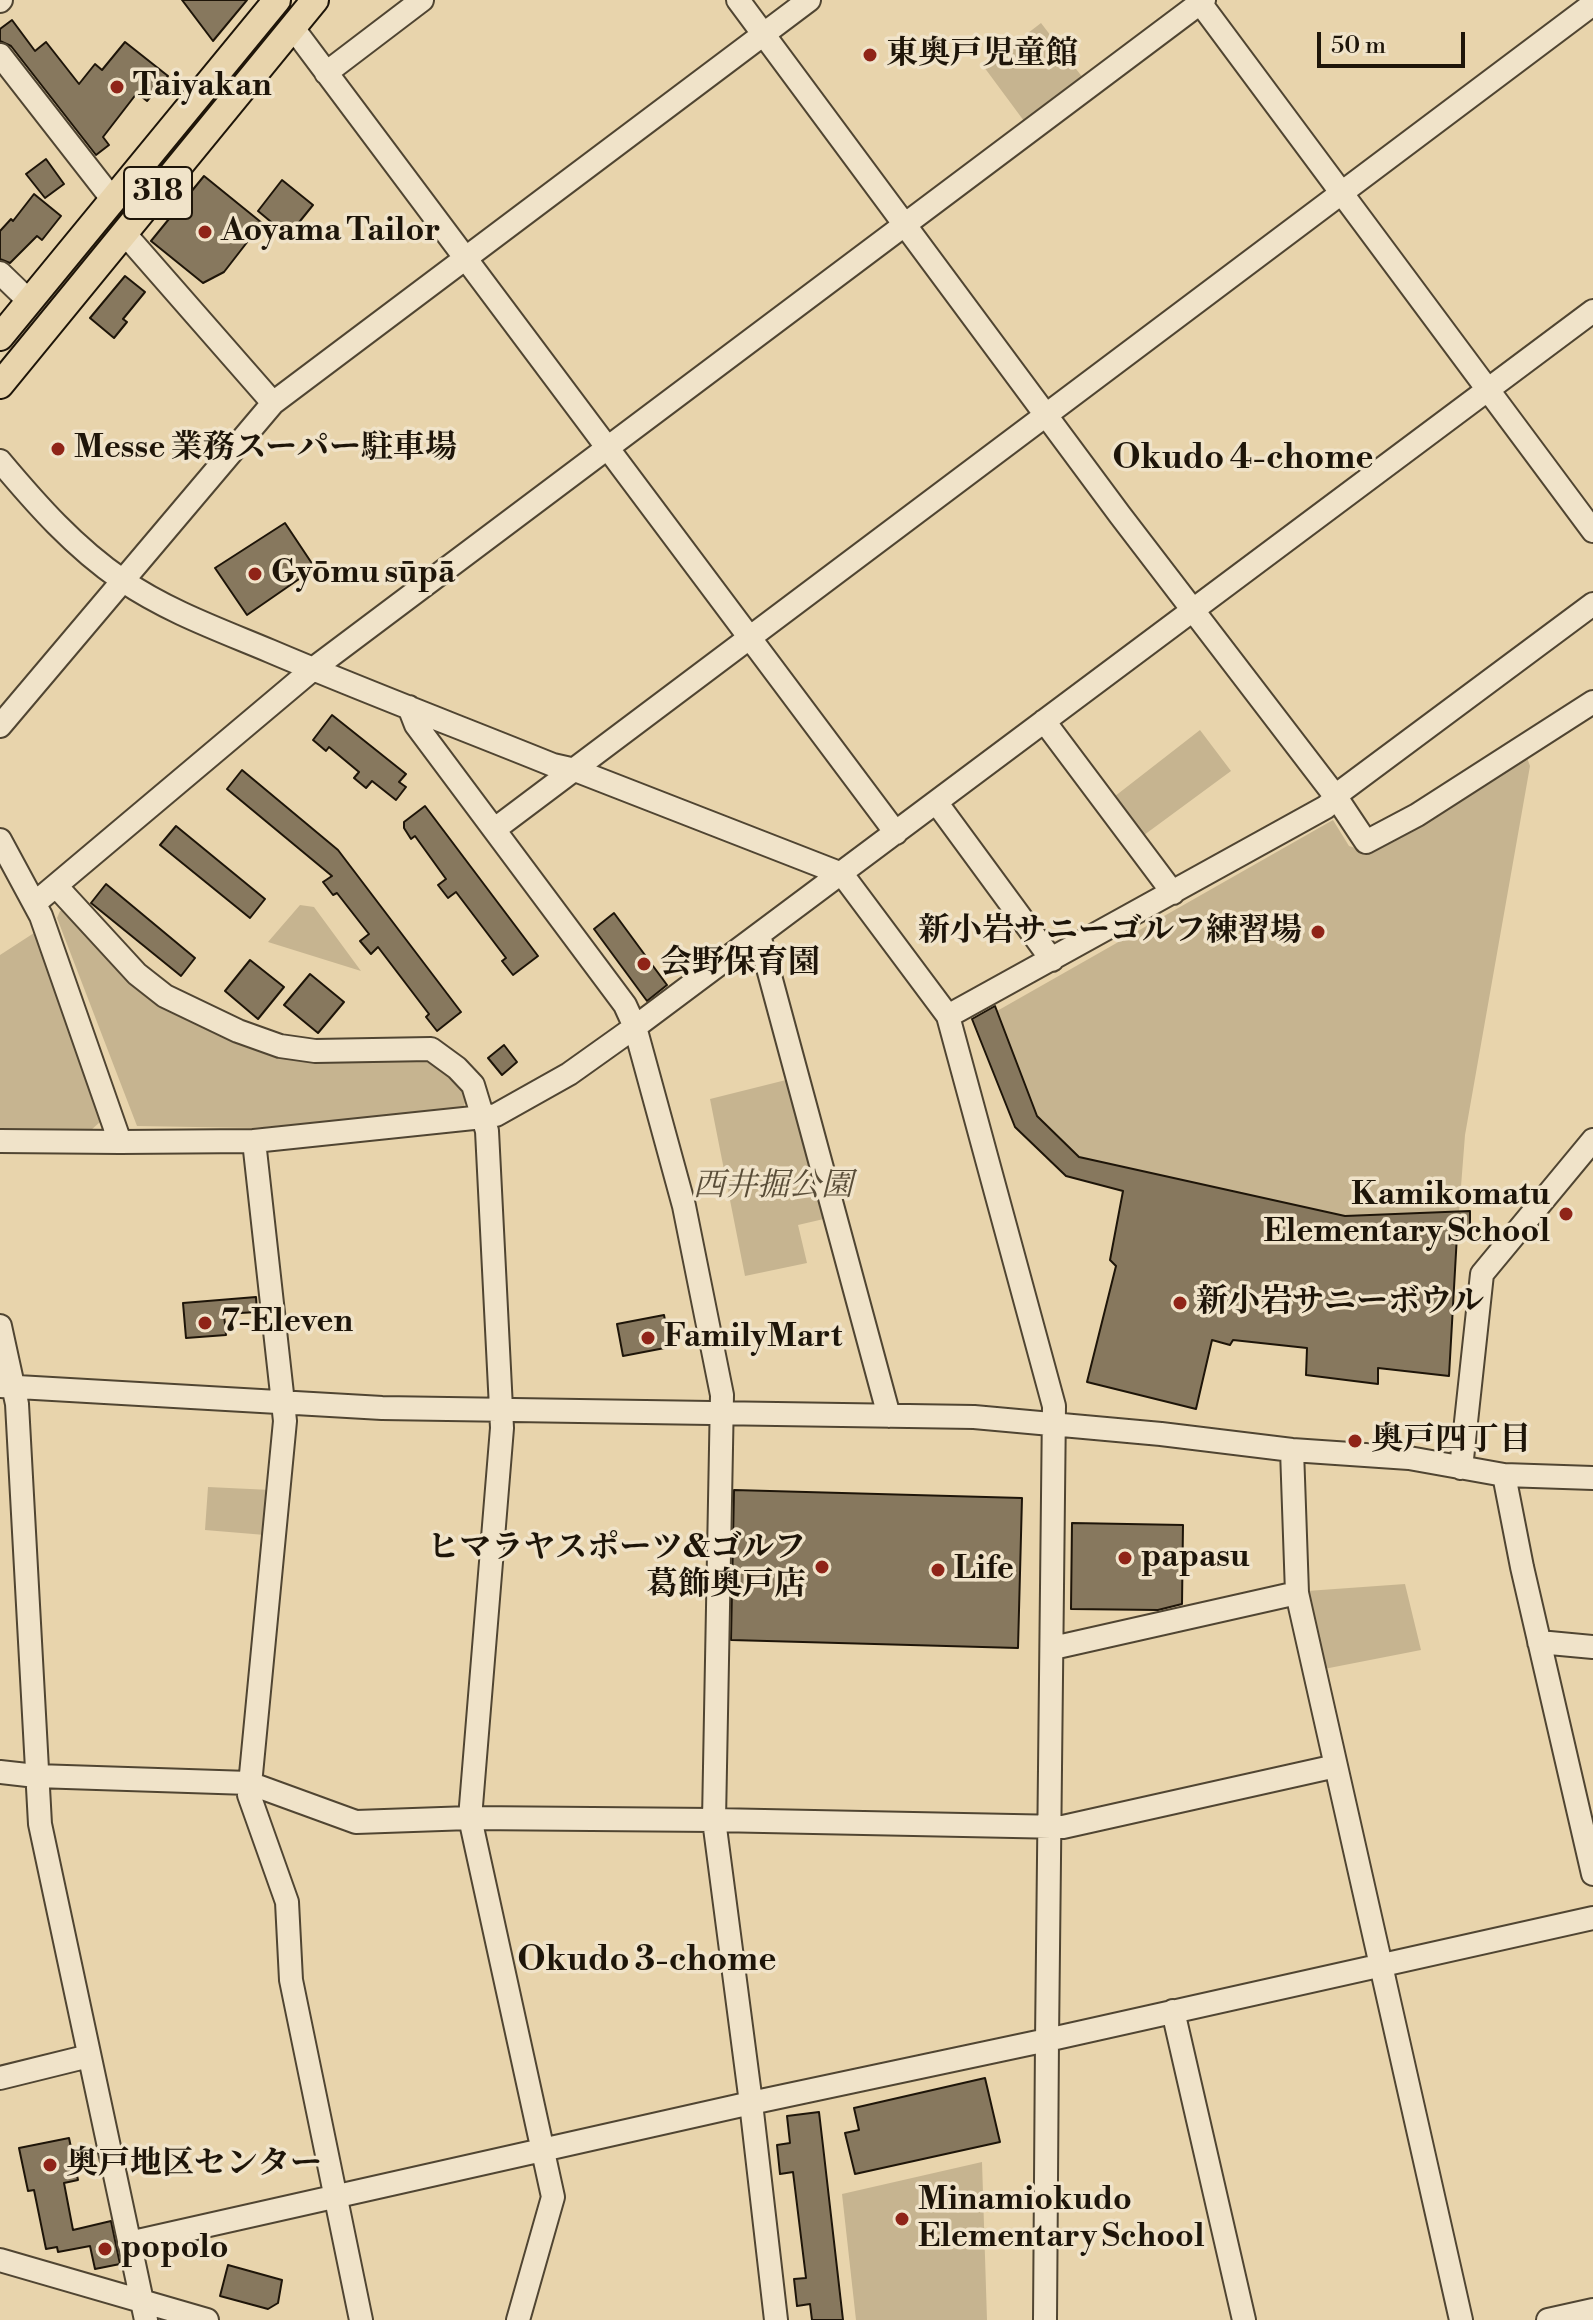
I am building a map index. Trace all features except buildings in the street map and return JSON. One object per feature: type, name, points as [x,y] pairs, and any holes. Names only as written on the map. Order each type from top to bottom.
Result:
[{"type":"main road","name":"318","points":[[0,385],[315,0]]},
{"type":"main road","name":"318","points":[[0,337],[274,1]]},
{"type":"street","points":[[326,73],[422,0]]},
{"type":"street","points":[[738,0],[1336,797],[1366,842],[1417,815],[1593,702]]},
{"type":"street","points":[[0,726],[273,403],[809,0]]},
{"type":"street","points":[[35,903],[313,669],[1200,1],[1593,531]]},
{"type":"street","points":[[495,829],[1593,4]]},
{"type":"street","points":[[293,28],[896,833]]},
{"type":"street","points":[[0,55],[113,200]]},
{"type":"street","points":[[125,234],[273,403]]},
{"type":"street","points":[[0,273],[29,301]]},
{"type":"street","points":[[0,1141],[254,1141],[496,1115],[569,1074],[635,1027],[1593,311]]},
{"type":"street","points":[[0,461],[64,532],[123,580],[214,628],[553,765],[575,770],[842,874],[948,1016],[1054,1406],[1045,2320]]},
{"type":"street","points":[[948,1016],[1326,807],[1593,604]]},
{"type":"street","points":[[409,707],[416,725],[625,1005],[635,1027],[684,1206],[722,1395],[714,1820],[776,2320]]},
{"type":"street","points":[[1044,721],[1173,893]]},
{"type":"street","points":[[936,802],[1052,960]]},
{"type":"street","points":[[0,840],[35,903],[120,1142]]},
{"type":"street","points":[[57,887],[137,974],[178,1003],[238,1031],[280,1046],[331,1052],[431,1049],[467,1076],[477,1093],[487,1131],[502,1428],[470,1818],[553,2197],[518,2320]]},
{"type":"street","points":[[759,935],[889,1416]]},
{"type":"street","points":[[1461,1468],[1482,1274],[1593,1140]]},
{"type":"street","points":[[254,1141],[284,1402],[249,1795],[287,1902],[291,1980],[361,2320]]},
{"type":"street","points":[[0,1326],[7,1386],[17,1404],[40,1824],[144,2311]]},
{"type":"street","points":[[7,1386],[382,1408],[974,1417],[1292,1450],[1409,1458],[1504,1475],[1593,1478]]},
{"type":"street","points":[[1292,1450],[1297,1593],[1461,2320]]},
{"type":"street","points":[[1504,1475],[1593,1874]]},
{"type":"street","points":[[1053,1648],[1297,1593]]},
{"type":"street","points":[[1539,1642],[1593,1647]]},
{"type":"street","points":[[0,1772],[36,1776],[249,1783],[356,1822],[470,1818],[714,1820],[1048,1828],[1336,1766]]},
{"type":"street","points":[[129,2243],[1593,1918]]},
{"type":"street","points":[[1173,2011],[1244,2320]]},
{"type":"street","points":[[0,2078],[89,2056]]},
{"type":"street","points":[[0,2260],[144,2311],[207,2320]]},
{"type":"street","points":[[1548,2320],[1593,2310]]},
{"type":"green space","points":[[1041,23],[1083,78],[1024,121],[984,67]]},
{"type":"green space","points":[[1200,730],[1231,771],[1140,838],[1110,800]]},
{"type":"green space","name":"新小岩サニーゴルフ練習場","points":[[1526,755],[1530,766],[1465,1135],[1459,1212],[1345,1216],[1079,1157],[1037,1116],[997,1011],[1333,820],[1349,846],[1372,853]]},
{"type":"green space","points":[[300,905],[314,907],[361,971],[268,942]]},
{"type":"green space","points":[[65,910],[164,1006],[211,1030],[279,1056],[419,1059],[447,1073],[468,1097],[462,1109],[254,1128],[137,1126],[57,918],[60,911]]},
{"type":"green space","points":[[34,933],[100,1122],[90,1131],[0,1130],[0,955]]},
{"type":"green space","name":"西井掘公園","points":[[790,1079],[828,1218],[798,1225],[807,1263],[745,1276],[710,1099]]},
{"type":"green space","points":[[208,1487],[271,1490],[265,1535],[205,1530]]},
{"type":"green space","points":[[1405,1584],[1421,1650],[1324,1669],[1307,1591]]},
{"type":"green space","points":[[982,2162],[987,2320],[856,2320],[842,2194]]},
{"type":"place","name":"東奥戸児童館","points":[[870,55]]},
{"type":"place","name":"Taiyakan","points":[[117,87]]},
{"type":"place","name":"Aoyama Tailor","points":[[205,232]]},
{"type":"place","name":"Messe 業務スーパー駐車場","points":[[58,449]]},
{"type":"place","name":"Gyōmu sūpā","points":[[255,574]]},
{"type":"place","name":"新小岩サニーゴルフ練習場","points":[[1318,932]]},
{"type":"place","name":"会野保育園","points":[[644,964]]},
{"type":"place","name":"Kamikomatu Elementary School","points":[[1566,1214]]},
{"type":"place","name":"新小岩サニーボウル","points":[[1180,1303]]},
{"type":"place","name":"7-Eleven","points":[[205,1323]]},
{"type":"place","name":"FamilyMart","points":[[648,1338]]},
{"type":"place","name":"奥戸四丁目","points":[[1355,1441]]},
{"type":"place","name":"papasu","points":[[1125,1558]]},
{"type":"place","name":"ヒマラヤスポーツ&ゴルフ 葛飾奥戸店","points":[[822,1567]]},
{"type":"place","name":"Life","points":[[938,1570]]},
{"type":"place","name":"奥戸地区センター","points":[[50,2165]]},
{"type":"place","name":"Minamiokudo Elementary School","points":[[902,2219]]},
{"type":"place","name":"popolo","points":[[105,2249]]},
{"type":"district","name":"Okudo 4-chome","points":[[1243,460]]},
{"type":"district","name":"Okudo 3-chome","points":[[647,1962]]}]
